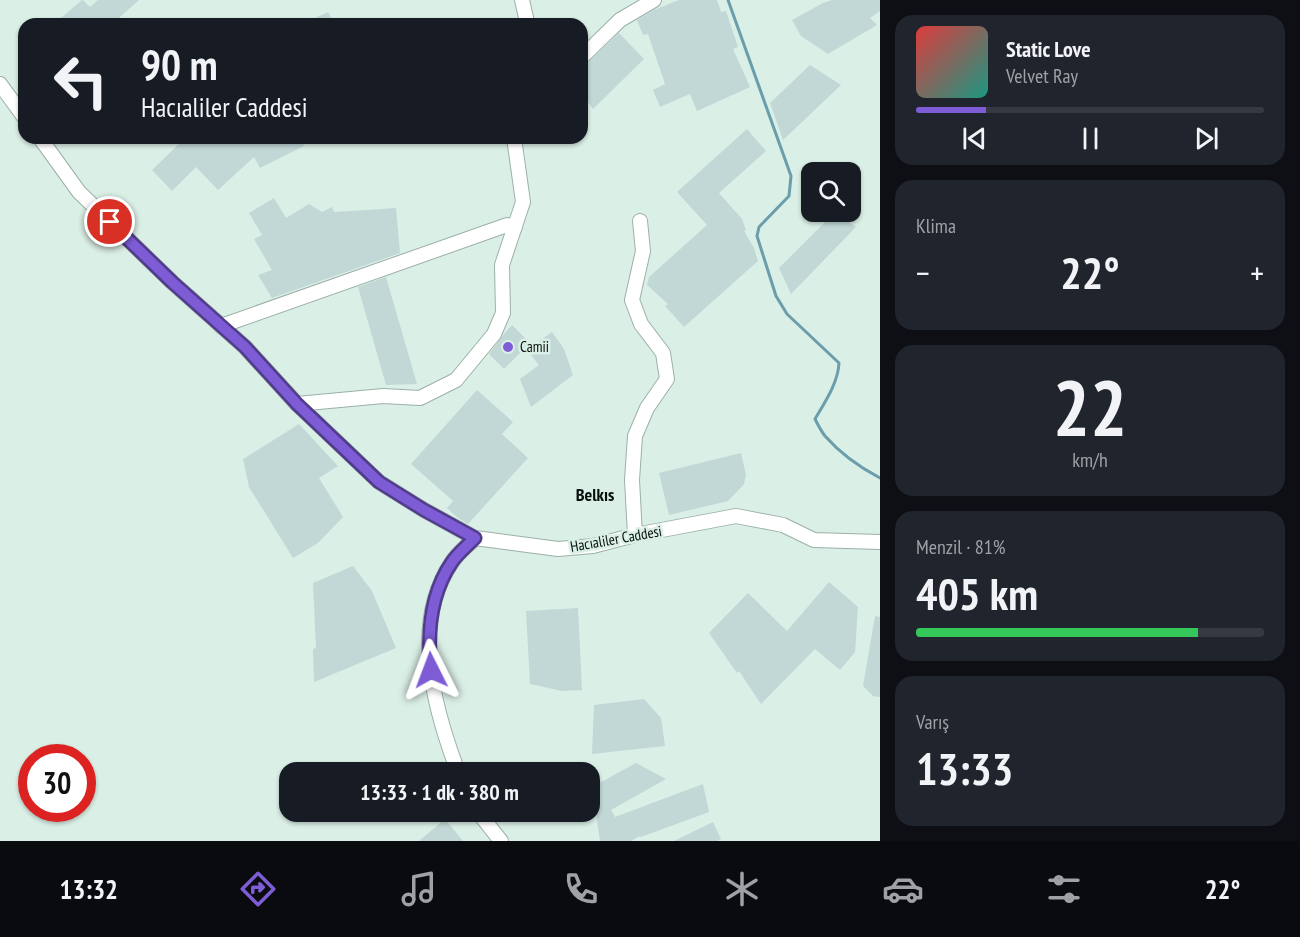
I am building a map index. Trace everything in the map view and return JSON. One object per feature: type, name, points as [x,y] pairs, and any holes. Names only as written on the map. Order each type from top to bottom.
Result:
[{"type":"street","points":[[522,0],[526,18]]},
{"type":"street","points":[[588,51],[620,20],[654,0]]},
{"type":"street","points":[[0,84],[18,109]]},
{"type":"street","name":"Hacıaliler Caddesi","points":[[44,144],[79,192],[172,282],[245,347],[297,404],[379,482],[475,538],[558,549],[593,546],[736,516],[783,525],[814,540],[880,542]]},
{"type":"street","points":[[297,404],[383,396],[420,399],[456,380],[494,334],[503,313],[502,265],[523,202],[515,144]]},
{"type":"street","points":[[635,536],[632,480],[635,436],[647,408],[667,379],[663,353],[641,324],[632,300],[642,251],[640,221]]},
{"type":"street","points":[[221,326],[507,225],[515,227]]},
{"type":"street","points":[[454,762],[433,691],[429,648],[431,610],[452,561],[475,538]]},
{"type":"street","points":[[486,822],[501,841]]},
{"type":"building","points":[[82,0],[90,7],[98,0],[139,0],[119,18],[61,18]]},
{"type":"building","points":[[679,0],[717,0],[721,12],[726,11],[738,47],[733,49],[750,87],[697,111],[690,94],[660,107],[653,90],[665,84],[648,34],[643,35],[637,20]]},
{"type":"building","points":[[832,0],[880,0],[880,11],[870,18],[877,25],[828,54],[801,36],[792,20]]},
{"type":"building","points":[[328,12],[331,18],[315,18]]},
{"type":"building","points":[[619,33],[644,59],[593,109],[588,102],[588,63]]},
{"type":"building","points":[[810,65],[841,85],[783,140],[770,103]]},
{"type":"building","points":[[747,129],[766,151],[719,193],[742,219],[746,230],[744,231],[754,248],[758,261],[684,327],[665,306],[668,304],[647,285],[649,277],[707,225],[677,192]]},
{"type":"building","points":[[179,144],[303,144],[304,146],[260,168],[254,157],[218,190],[196,167],[172,191],[152,170]]},
{"type":"building","points":[[274,198],[286,218],[309,204],[322,212],[332,207],[334,212],[396,208],[400,253],[272,298],[258,275],[272,270],[254,239],[262,235],[249,213]]},
{"type":"building","points":[[825,222],[849,222],[856,227],[791,294],[779,268]]},
{"type":"building","points":[[386,277],[417,384],[386,385],[358,287]]},
{"type":"building","name":"Camii","points":[[512,325],[530,343],[504,369],[489,354]]},
{"type":"building","points":[[552,332],[564,349],[573,375],[531,407],[520,379],[539,365],[527,350]]},
{"type":"building","points":[[477,390],[513,422],[502,434],[528,458],[468,524],[447,508],[453,501],[411,464]]},
{"type":"building","points":[[299,424],[338,466],[319,478],[343,517],[318,543],[293,558],[249,487],[243,459]]},
{"type":"building","points":[[741,453],[746,475],[744,484],[728,501],[669,515],[659,473]]},
{"type":"building","points":[[353,566],[372,591],[396,648],[314,682],[313,649],[316,648],[313,583]]},
{"type":"building","points":[[829,582],[858,607],[855,652],[840,670],[815,649],[761,704],[709,633],[748,593],[787,631]]},
{"type":"building","points":[[578,608],[582,690],[562,691],[530,684],[526,611]]},
{"type":"building","points":[[875,616],[880,617],[880,697],[873,696],[863,686]]},
{"type":"building","points":[[644,699],[661,718],[665,746],[592,754],[594,705]]},
{"type":"building","points":[[636,763],[666,779],[611,810],[615,817],[703,784],[709,812],[631,841],[600,841],[597,822],[600,822],[600,783]]},
{"type":"building","points":[[441,822],[447,822],[463,841],[419,841]]},
{"type":"building","points":[[713,822],[721,839],[717,841],[674,841]]},
{"type":"waterway","points":[[728,0],[791,176],[789,196],[759,227],[757,236],[776,296],[787,314],[839,363],[834,385],[815,419],[825,436],[837,448],[858,465],[880,478]]},
{"type":"place","name":"Camii","points":[[508,347]]},
{"type":"district","name":"Belkıs","points":[[595,495]]},
{"type":"route","points":[[110,222],[172,282],[245,347],[297,404],[379,482],[475,538],[452,561],[431,610],[429,648],[431,670]]}]
